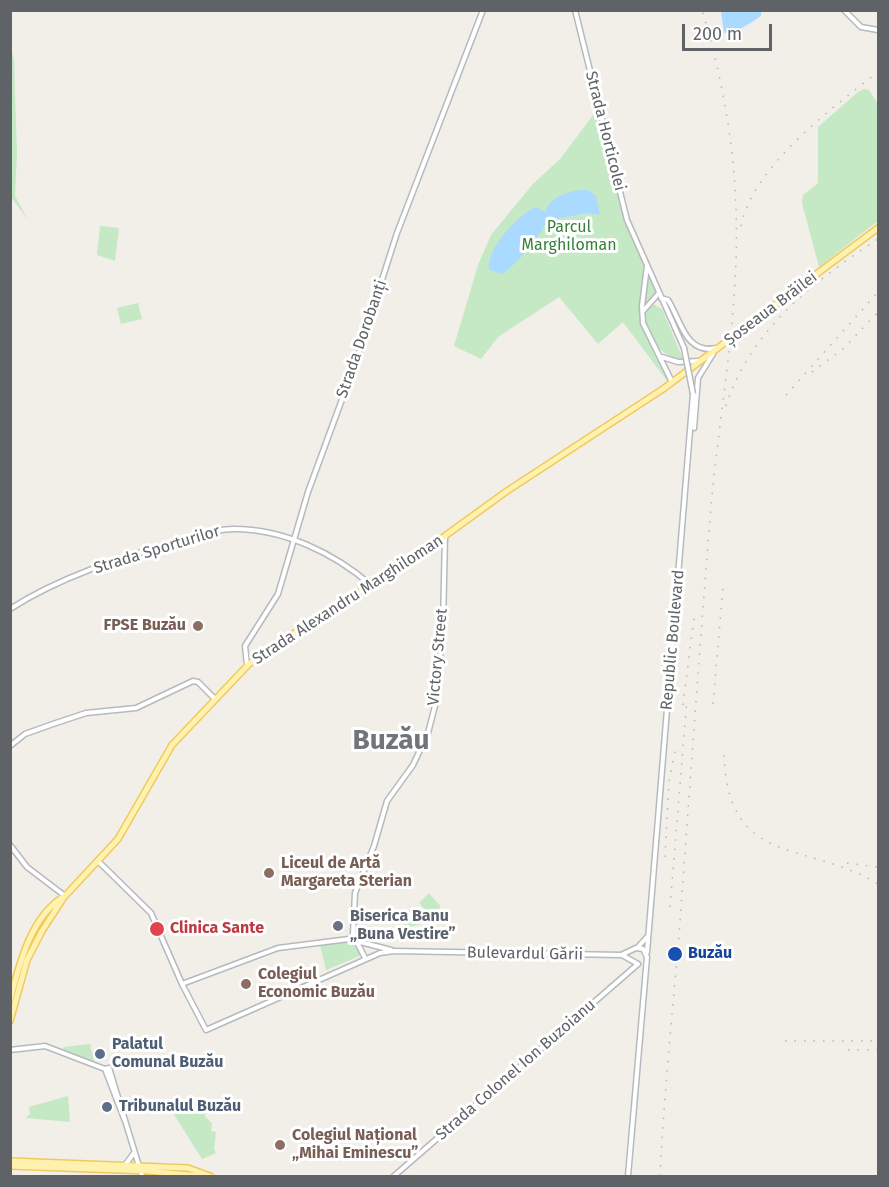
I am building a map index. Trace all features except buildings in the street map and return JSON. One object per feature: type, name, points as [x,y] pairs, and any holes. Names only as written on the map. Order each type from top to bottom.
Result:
[{"type":"main road","name":"Strada Dorobanți","points":[[247,666],[245,646],[276,597],[397,233],[483,10]]},
{"type":"main road","name":"Strada Horticolei","points":[[575,10],[627,220],[684,348]]},
{"type":"main road","points":[[844,10],[861,27],[879,30]]},
{"type":"main road","name":"Șoseaua Brăilei","points":[[663,388],[879,228]]},
{"type":"main road","points":[[647,266],[642,314],[644,330],[661,357],[672,382]]},
{"type":"main road","points":[[645,281],[648,276],[651,276]]},
{"type":"main road","points":[[642,314],[650,302],[660,295],[668,300],[687,338],[694,345],[709,350],[718,349]]},
{"type":"main road","points":[[650,302],[665,305]]},
{"type":"main road","name":"Republic Boulevard","points":[[628,1176],[690,440],[693,393],[684,348]]},
{"type":"main road","points":[[690,440],[695,419],[699,375],[706,362],[718,349]]},
{"type":"main road","points":[[661,357],[678,362],[703,360]]},
{"type":"main road","name":"Strada Alexandru Marghiloman","points":[[65,896],[99,862],[125,828],[172,745],[247,666],[445,536],[507,491],[663,388]]},
{"type":"main road","name":"Strada Sporturilor","points":[[10,609],[87,571],[219,531],[248,530],[293,541],[332,555],[371,585]]},
{"type":"main road","name":"Victory Street","points":[[356,940],[352,930],[356,893],[374,846],[387,801],[408,774],[428,733],[439,686],[445,536]]},
{"type":"main road","points":[[11,745],[24,734],[70,718],[86,713],[136,708],[197,681],[215,699]]},
{"type":"main road","points":[[10,845],[27,867],[65,896]]},
{"type":"main road","points":[[99,862],[154,918],[182,984],[206,1030],[365,958],[394,951]]},
{"type":"main road","points":[[10,1000],[20,964],[34,934],[57,901],[65,896]]},
{"type":"main road","points":[[10,1021],[27,960],[42,931],[65,896]]},
{"type":"main road","points":[[646,957],[638,948],[648,936]]},
{"type":"main road","points":[[182,984],[278,948],[356,940],[366,945],[394,951]]},
{"type":"main road","points":[[356,940],[365,958]]},
{"type":"main road","name":"Bulevardul Gării","points":[[621,955],[638,948]]},
{"type":"main road","name":"Bulevardul Gării","points":[[394,951],[621,955],[639,964]]},
{"type":"main road","points":[[630,958],[631,952]]},
{"type":"main road","name":"Strada Colonel Ion Buzoianu","points":[[394,1176],[646,957]]},
{"type":"main road","points":[[639,964],[645,976]]},
{"type":"main road","points":[[10,1050],[45,1046],[107,1068],[142,1172]]},
{"type":"main road","points":[[125,1165],[131,1160],[134,1152]]},
{"type":"main road","points":[[10,1161],[125,1165],[142,1172],[210,1176]]},
{"type":"main road","points":[[10,1166],[142,1172],[188,1168],[200,1174]]},
{"type":"green space","points":[[11,50],[14,59],[17,153],[15,196],[28,220],[11,197]]},
{"type":"green space","points":[[864,89],[869,90],[878,104],[878,221],[819,267],[802,203],[803,195],[818,183],[818,127]]},
{"type":"green space","name":"Parcul Marghiloman","points":[[596,111],[627,220],[647,266],[647,279],[651,279],[656,294],[644,304],[644,330],[669,378],[668,382],[623,322],[598,344],[559,297],[498,337],[481,359],[454,346],[478,265],[491,235],[533,184],[561,158]]},
{"type":"green space","points":[[100,226],[119,228],[115,261],[97,255]]},
{"type":"green space","points":[[138,303],[142,319],[121,324],[117,308]]},
{"type":"green space","points":[[651,303],[662,309],[683,359],[674,358],[665,353],[650,338],[643,319]]},
{"type":"green space","points":[[429,893],[441,907],[432,916],[419,903]]},
{"type":"green space","points":[[415,908],[420,911],[420,924],[407,928],[401,918]]},
{"type":"green space","points":[[350,941],[354,943],[360,956],[326,970],[320,945]]},
{"type":"green space","points":[[90,1044],[94,1061],[63,1050],[64,1047]]},
{"type":"green space","points":[[68,1096],[70,1122],[26,1118],[30,1114],[29,1107]]},
{"type":"green space","points":[[204,1099],[205,1117],[212,1123],[211,1131],[216,1132],[214,1149],[216,1153],[202,1159],[173,1113],[177,1106]]},
{"type":"water","points":[[761,10],[761,16],[753,22],[724,33],[721,11]]},
{"type":"water","points":[[588,190],[596,196],[600,215],[587,213],[557,219],[549,215],[537,238],[515,264],[502,274],[489,270],[489,262],[497,244],[520,217],[536,207],[545,212],[552,201],[562,195]]},
{"type":"railway","points":[[660,1176],[710,518],[732,325],[736,260],[735,197],[730,134],[725,103],[702,10]]},
{"type":"railway","points":[[741,226],[748,204],[777,160],[818,121],[878,72]]},
{"type":"railway","points":[[726,406],[751,354],[787,310],[831,272],[878,239]]},
{"type":"railway","points":[[786,395],[878,292]]},
{"type":"railway","points":[[812,372],[844,348],[878,312]]},
{"type":"railway","points":[[713,704],[723,587]]},
{"type":"railway","points":[[683,705],[694,618]]},
{"type":"railway","points":[[670,907],[687,699]]},
{"type":"railway","points":[[665,857],[669,782],[676,747]]},
{"type":"railway","points":[[724,755],[729,791],[740,817],[756,834],[776,846],[851,870],[878,884]]},
{"type":"railway","points":[[847,863],[878,867]]},
{"type":"railway","points":[[785,1041],[878,1041]]},
{"type":"railway","points":[[848,1050],[878,1050]]},
{"type":"place","name":"FPSE Buzău","points":[[198,626]]},
{"type":"place","name":"Liceul de Artă Margareta Sterian","points":[[269,873]]},
{"type":"place","name":"Biserica Banu „Buna Vestire”","points":[[338,926]]},
{"type":"place","name":"Clinica Sante","points":[[157,929]]},
{"type":"place","name":"Buzău","points":[[675,954]]},
{"type":"place","name":"Colegiul Economic Buzău","points":[[246,984]]},
{"type":"place","name":"Palatul Comunal Buzău","points":[[100,1054]]},
{"type":"place","name":"Tribunalul Buzău","points":[[107,1107]]},
{"type":"place","name":"Colegiul Național „Mihai Eminescu”","points":[[280,1145]]},
{"type":"district","name":"Buzău","points":[[391,741]]}]
